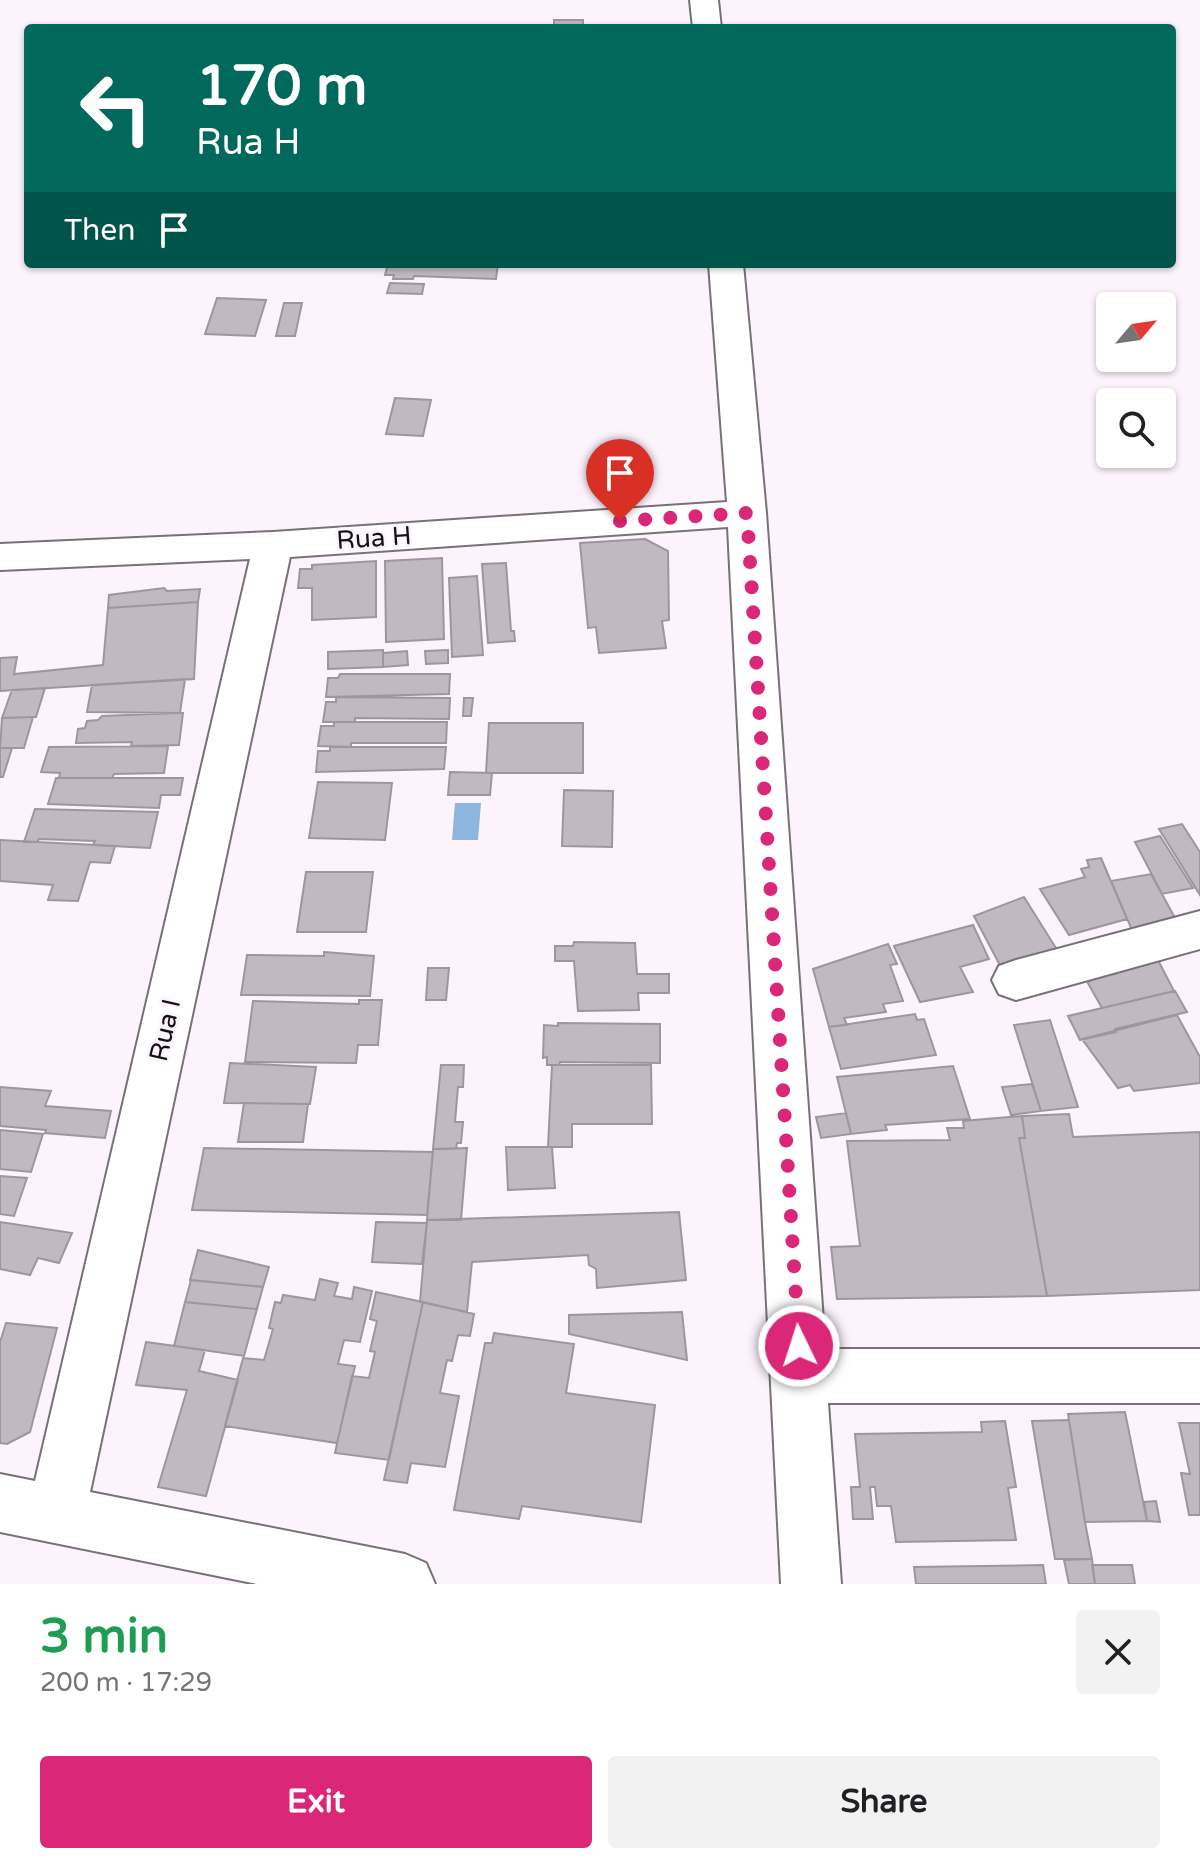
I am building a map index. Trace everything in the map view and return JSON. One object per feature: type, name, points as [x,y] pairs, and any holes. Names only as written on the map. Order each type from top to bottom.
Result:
[{"type":"street","points":[[704,0],[707,24]]},
{"type":"street","points":[[726,268],[747,513],[801,1376],[811,1584]]},
{"type":"street","name":"Rua H","points":[[0,557],[273,545],[747,513]]},
{"type":"street","name":"Rua I","points":[[56,1514],[273,545]]},
{"type":"street","points":[[1016,980],[1200,930]]},
{"type":"street","points":[[801,1376],[1200,1376]]},
{"type":"street","points":[[0,1503],[405,1584]]},
{"type":"water","points":[[455,803],[481,803],[478,840],[452,840]]},
{"type":"building","points":[[554,20],[583,20],[583,24],[554,24]]},
{"type":"building","points":[[387,268],[497,268],[496,279],[414,276],[413,279],[393,279],[394,275],[385,275]]},
{"type":"building","points":[[390,283],[424,284],[422,294],[387,293]]},
{"type":"building","points":[[217,298],[266,300],[255,336],[205,334]]},
{"type":"building","points":[[284,303],[302,303],[295,336],[276,336]]},
{"type":"building","points":[[395,398],[431,400],[423,436],[386,434]]},
{"type":"building","points":[[645,539],[668,551],[669,620],[662,621],[666,648],[599,653],[596,627],[588,628],[580,543]]},
{"type":"building","points":[[442,558],[444,639],[386,642],[385,561]]},
{"type":"building","points":[[376,561],[376,617],[312,620],[312,588],[298,588],[300,569],[312,569],[312,565]]},
{"type":"building","points":[[506,563],[511,631],[514,631],[515,641],[488,643],[482,564]]},
{"type":"building","points":[[477,576],[483,655],[452,657],[449,578]]},
{"type":"building","points":[[164,588],[167,591],[200,589],[198,602],[108,608],[109,595]]},
{"type":"building","points":[[198,602],[194,679],[0,691],[0,658],[17,657],[14,674],[103,665],[108,608]]},
{"type":"building","points":[[383,650],[383,667],[328,669],[328,652]]},
{"type":"building","points":[[448,650],[448,663],[426,664],[425,651]]},
{"type":"building","points":[[407,651],[408,665],[383,667],[383,653]]},
{"type":"building","points":[[340,674],[450,674],[449,694],[326,697],[328,678],[338,678]]},
{"type":"building","points":[[185,679],[180,713],[87,712],[92,685]]},
{"type":"building","points":[[45,688],[36,717],[2,718],[12,690]]},
{"type":"building","points":[[336,697],[450,698],[449,719],[355,718],[355,722],[323,722],[326,702],[336,702]]},
{"type":"building","points":[[464,698],[473,698],[471,716],[463,716]]},
{"type":"building","points":[[183,713],[179,745],[76,743],[78,729],[85,728],[87,721],[98,720],[102,716]]},
{"type":"building","points":[[33,717],[24,748],[0,748],[2,718]]},
{"type":"building","points":[[334,722],[447,722],[446,743],[318,746],[321,726],[334,726]]},
{"type":"building","points":[[489,723],[583,723],[583,773],[486,773]]},
{"type":"building","points":[[168,746],[164,773],[114,774],[112,778],[59,778],[60,773],[41,772],[49,747]]},
{"type":"building","points":[[330,747],[446,747],[444,769],[316,772],[318,751],[330,751]]},
{"type":"building","points":[[0,748],[12,748],[3,777],[0,777]]},
{"type":"building","points":[[450,772],[492,773],[490,795],[448,795]]},
{"type":"building","points":[[56,778],[183,778],[180,795],[161,795],[159,808],[48,804]]},
{"type":"building","points":[[318,782],[392,783],[385,840],[309,838]]},
{"type":"building","points":[[564,790],[613,791],[612,847],[562,846]]},
{"type":"building","points":[[35,809],[158,812],[150,848],[93,845],[95,841],[39,839],[37,842],[24,842]]},
{"type":"building","points":[[1182,824],[1200,852],[1200,895],[1159,829]]},
{"type":"building","points":[[1160,836],[1193,888],[1162,894],[1135,842]]},
{"type":"building","points":[[0,840],[115,846],[110,863],[90,862],[78,901],[48,900],[53,885],[0,881]]},
{"type":"building","points":[[1101,858],[1127,919],[1069,935],[1040,889],[1085,877],[1081,869],[1089,867],[1087,860]]},
{"type":"building","points":[[306,872],[373,872],[366,932],[297,932]]},
{"type":"building","points":[[1151,874],[1180,927],[1134,935],[1111,881]]},
{"type":"building","points":[[1024,897],[1061,956],[1003,971],[974,916]]},
{"type":"building","points":[[973,925],[989,959],[960,967],[973,992],[920,1002],[894,946]]},
{"type":"building","points":[[574,942],[635,943],[637,974],[669,974],[669,993],[638,993],[639,1010],[578,1011],[574,961],[555,961],[555,946],[573,946]]},
{"type":"building","points":[[888,944],[897,964],[890,965],[903,1001],[883,1004],[886,1012],[844,1018],[847,1025],[829,1027],[813,969]]},
{"type":"building","points":[[324,952],[374,956],[370,996],[241,995],[247,955],[324,956]]},
{"type":"building","points":[[1158,960],[1174,991],[1102,1008],[1085,978]]},
{"type":"building","points":[[428,968],[449,968],[446,1000],[426,1000]]},
{"type":"building","points":[[1175,991],[1187,1012],[1115,1029],[1116,1032],[1080,1040],[1068,1016]]},
{"type":"building","points":[[359,1000],[382,1000],[378,1045],[358,1045],[356,1063],[245,1062],[253,1001],[359,1004]]},
{"type":"building","points":[[915,1014],[917,1020],[924,1019],[936,1055],[841,1069],[829,1027]]},
{"type":"building","points":[[1177,1015],[1200,1057],[1200,1083],[1134,1091],[1130,1085],[1118,1088],[1082,1039]]},
{"type":"building","points":[[1050,1020],[1078,1107],[1041,1111],[1014,1025]]},
{"type":"building","points":[[558,1023],[660,1024],[660,1063],[560,1062],[559,1065],[547,1065],[547,1057],[543,1058],[544,1025],[558,1026]]},
{"type":"building","points":[[230,1063],[316,1067],[310,1104],[224,1103]]},
{"type":"building","points":[[441,1065],[464,1065],[463,1087],[458,1087],[455,1122],[463,1122],[461,1143],[457,1143],[456,1149],[433,1149]]},
{"type":"building","points":[[552,1065],[651,1065],[652,1124],[572,1124],[572,1147],[548,1147]]},
{"type":"building","points":[[953,1066],[970,1119],[885,1125],[887,1130],[851,1134],[837,1077]]},
{"type":"building","points":[[1032,1084],[1041,1111],[1011,1115],[1002,1087]]},
{"type":"building","points":[[0,1087],[51,1091],[45,1106],[111,1111],[105,1138],[0,1126]]},
{"type":"building","points":[[244,1103],[308,1104],[303,1142],[238,1142]]},
{"type":"building","points":[[846,1113],[851,1134],[821,1138],[816,1117]]},
{"type":"building","points":[[1069,1114],[1073,1137],[1200,1132],[1200,1290],[1047,1296],[1019,1138],[1025,1138],[1022,1116]]},
{"type":"building","points":[[1022,1116],[1025,1138],[1019,1138],[1047,1296],[837,1299],[831,1247],[860,1246],[847,1141],[950,1140],[947,1128],[964,1128],[963,1121]]},
{"type":"building","points":[[0,1130],[43,1134],[31,1172],[0,1169]]},
{"type":"building","points":[[506,1147],[552,1147],[555,1188],[508,1190]]},
{"type":"building","points":[[204,1148],[433,1152],[427,1215],[192,1210]]},
{"type":"building","points":[[467,1148],[461,1220],[427,1220],[433,1149]]},
{"type":"building","points":[[0,1176],[27,1178],[14,1216],[0,1214]]},
{"type":"building","points":[[679,1212],[686,1280],[597,1288],[596,1269],[589,1265],[588,1255],[472,1262],[467,1312],[420,1302],[427,1220]]},
{"type":"building","points":[[0,1222],[72,1233],[59,1263],[38,1258],[30,1275],[0,1269]]},
{"type":"building","points":[[376,1222],[427,1223],[422,1264],[372,1262]]},
{"type":"building","points":[[198,1250],[269,1267],[263,1287],[190,1280]]},
{"type":"building","points":[[320,1279],[338,1283],[334,1296],[352,1299],[354,1287],[372,1291],[360,1342],[344,1340],[338,1364],[355,1366],[337,1443],[225,1426],[243,1358],[264,1360],[273,1329],[269,1328],[275,1302],[281,1303],[283,1295],[315,1300]]},
{"type":"building","points":[[191,1280],[263,1287],[257,1309],[185,1302]]},
{"type":"building","points":[[376,1292],[423,1302],[389,1460],[335,1453],[352,1376],[369,1378],[375,1352],[370,1351],[377,1321],[370,1319]]},
{"type":"building","points":[[185,1302],[257,1309],[244,1356],[174,1346]]},
{"type":"building","points":[[423,1302],[474,1314],[470,1336],[458,1335],[452,1361],[447,1360],[440,1393],[459,1396],[445,1467],[411,1463],[407,1483],[384,1480]]},
{"type":"building","points":[[682,1312],[687,1360],[569,1334],[569,1315]]},
{"type":"building","points":[[6,1323],[57,1328],[30,1432],[7,1444],[0,1443],[0,1342]]},
{"type":"building","points":[[494,1333],[574,1344],[566,1393],[655,1405],[641,1522],[522,1506],[519,1519],[454,1510],[485,1343],[492,1343]]},
{"type":"building","points":[[146,1342],[205,1350],[199,1371],[238,1380],[206,1496],[158,1487],[187,1390],[136,1385]]},
{"type":"building","points":[[1125,1412],[1147,1521],[1085,1522],[1068,1414]]},
{"type":"building","points":[[1069,1420],[1092,1559],[1055,1559],[1032,1421]]},
{"type":"building","points":[[1005,1421],[1016,1487],[1008,1488],[1016,1540],[896,1542],[891,1506],[877,1506],[875,1487],[870,1487],[873,1519],[853,1519],[851,1487],[860,1487],[855,1434],[982,1432],[981,1422]]},
{"type":"building","points":[[1179,1423],[1200,1423],[1200,1515],[1189,1515],[1181,1473],[1190,1474]]},
{"type":"building","points":[[1156,1501],[1160,1522],[1147,1521],[1144,1502]]},
{"type":"building","points":[[1092,1559],[1095,1584],[1069,1584],[1064,1560]]},
{"type":"building","points":[[1043,1565],[1046,1584],[916,1584],[914,1567]]},
{"type":"building","points":[[1092,1565],[1132,1565],[1135,1584],[1095,1584]]},
{"type":"route","points":[[620,521],[747,513],[799,1346]]}]
